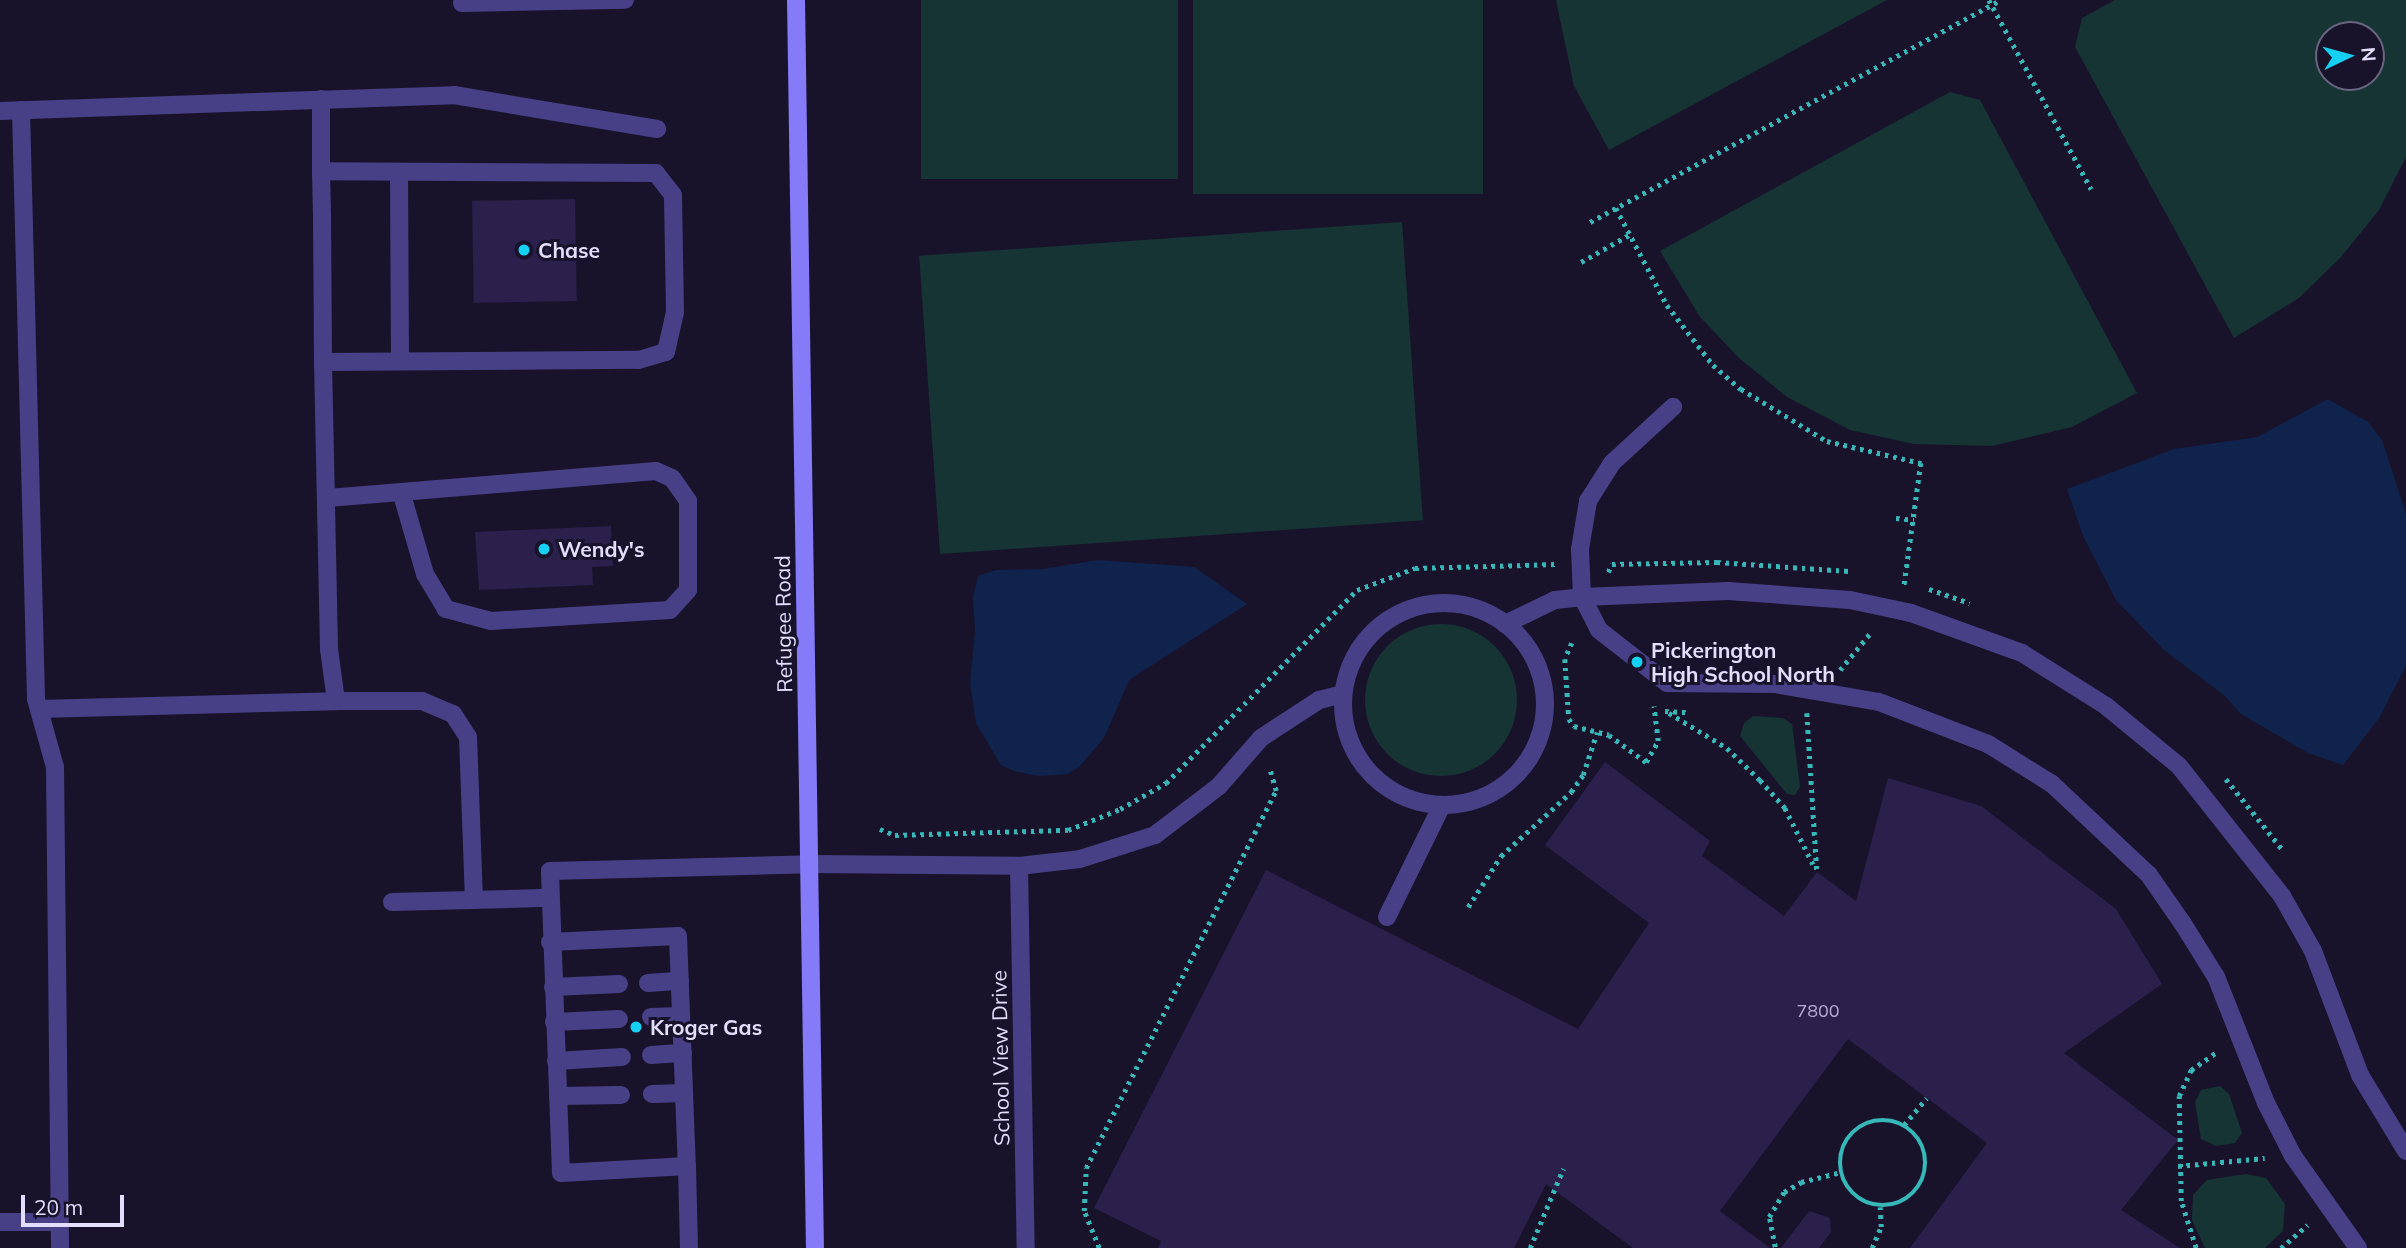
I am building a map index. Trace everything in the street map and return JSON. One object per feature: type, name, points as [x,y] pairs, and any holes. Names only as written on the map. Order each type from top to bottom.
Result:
[{"type":"main road","name":"Refugee Road","points":[[796,0],[815,1248]]},
{"type":"street","points":[[462,3],[625,0]]},
{"type":"street","points":[[0,111],[454,95],[657,129]]},
{"type":"street","points":[[321,99],[329,649],[336,701]]},
{"type":"street","points":[[21,110],[39,709],[55,766],[60,1248]]},
{"type":"street","points":[[321,171],[656,173],[673,195],[675,312],[666,352],[639,360],[323,362]]},
{"type":"street","points":[[399,172],[400,361]]},
{"type":"street","points":[[1673,407],[1612,463],[1599,482],[1583,523],[1581,564],[1588,602],[1599,630],[1667,683],[1824,690],[1879,702],[1988,744],[2052,784],[2149,875],[2216,977],[2266,1103],[2293,1156],[2358,1248]]},
{"type":"street","points":[[328,498],[402,495],[656,471],[672,478],[688,501],[688,590],[670,610],[491,621],[446,609],[425,574],[402,495]]},
{"type":"street","points":[[1505,624],[1555,600],[1588,602],[1728,592],[1850,600],[1889,609],[2022,653],[2106,706],[2179,766],[2282,896],[2313,951],[2360,1074],[2406,1151]]},
{"type":"street","points":[[1428,603],[1462,604],[1505,624],[1519,636],[1537,664],[1545,697],[1541,730],[1528,760],[1505,785],[1475,800],[1442,805],[1409,799],[1373,775],[1358,758],[1345,727],[1343,694],[1352,662],[1364,643],[1397,613],[1428,603]]},
{"type":"street","points":[[687,1166],[561,1173],[550,942],[550,871],[810,864],[1019,866],[1080,859],[1155,835],[1219,786],[1261,738],[1319,700],[1343,694]]},
{"type":"street","points":[[39,709],[422,701],[453,714],[468,737],[474,900]]},
{"type":"street","points":[[1387,917],[1442,805]]},
{"type":"street","name":"School View Drive","points":[[1019,866],[1026,1248]]},
{"type":"street","points":[[391,902],[550,898]]},
{"type":"street","points":[[550,942],[678,936],[689,1248]]},
{"type":"street","points":[[648,982],[680,981]]},
{"type":"street","points":[[552,987],[619,984]]},
{"type":"street","points":[[651,1017],[681,1016]]},
{"type":"street","points":[[554,1022],[620,1018]]},
{"type":"street","points":[[651,1055],[683,1053]]},
{"type":"street","points":[[556,1061],[622,1057]]},
{"type":"street","points":[[652,1094],[684,1093]]},
{"type":"street","points":[[558,1096],[621,1095]]},
{"type":"street","points":[[0,1222],[59,1222]]},
{"type":"path","points":[[1590,222],[1990,2],[2000,0]]},
{"type":"path","points":[[1990,2],[2091,189]]},
{"type":"path","points":[[1616,208],[1690,338],[1741,389],[1827,441],[1921,463],[1907,582],[1807,713],[1817,872],[1785,808],[1760,780],[1727,748],[1654,703],[1658,741],[1642,768]]},
{"type":"path","points":[[1581,262],[1629,235]]},
{"type":"path","points":[[1896,518],[1914,520]]},
{"type":"path","points":[[880,829],[894,835],[1068,830],[1120,809],[1166,783],[1357,590],[1415,568],[1770,563],[1852,571]]},
{"type":"path","points":[[1612,564],[1588,602],[1565,659],[1569,719],[1574,726],[1617,740],[1646,762]]},
{"type":"path","points":[[1893,579],[1980,607]]},
{"type":"path","points":[[1572,643],[1582,650]]},
{"type":"path","points":[[1668,713],[1694,712]]},
{"type":"path","points":[[1794,712],[1818,715]]},
{"type":"path","points":[[1468,907],[1501,856],[1572,792],[1583,775],[1597,732]]},
{"type":"path","points":[[1099,1248],[1084,1211],[1086,1168],[1276,791],[1261,738]]},
{"type":"path","points":[[2222,774],[2287,858]]},
{"type":"path","points":[[2216,1041],[2224,1060]]},
{"type":"path","points":[[2196,1248],[2181,1201],[2178,1166],[2182,1083],[2200,1061],[2220,1050]]},
{"type":"path","points":[[1904,1125],[1927,1098]]},
{"type":"path","points":[[1878,1119],[1904,1125],[1923,1145],[1925,1174],[1908,1198],[1880,1207],[1853,1194],[1841,1172],[1840,1154],[1853,1130],[1878,1119]]},
{"type":"path","points":[[2262,1149],[2270,1164]]},
{"type":"path","points":[[2178,1166],[2266,1157]]},
{"type":"path","points":[[1530,1248],[1563,1170]]},
{"type":"path","points":[[1774,1247],[1769,1217],[1784,1192],[1801,1182],[1841,1172]]},
{"type":"path","points":[[1872,1248],[1881,1227],[1880,1207]]},
{"type":"path","points":[[2281,1248],[2307,1226],[2300,1215]]},
{"type":"green space","points":[[921,0],[1178,0],[1178,179],[921,179]]},
{"type":"green space","points":[[1193,0],[1483,0],[1483,194],[1193,194]]},
{"type":"green space","points":[[1556,0],[1887,0],[1609,150],[1574,86]]},
{"type":"green space","points":[[2115,0],[2406,0],[2406,157],[2379,210],[2341,257],[2299,298],[2234,338],[2075,47],[2082,18]]},
{"type":"green space","points":[[1950,92],[1980,100],[2137,393],[2072,427],[1992,446],[1914,444],[1850,430],[1787,397],[1740,359],[1700,317],[1660,251]]},
{"type":"green space","points":[[1402,222],[1423,520],[940,554],[919,256]]},
{"type":"green space","points":[[1441,624],[1470,630],[1495,646],[1511,671],[1517,700],[1511,729],[1495,754],[1470,770],[1441,776],[1412,770],[1387,754],[1371,729],[1365,700],[1371,671],[1387,646],[1412,630]]},
{"type":"green space","points":[[1753,716],[1783,718],[1792,724],[1800,787],[1795,795],[1787,794],[1740,736],[1744,723]]},
{"type":"green space","points":[[2220,1086],[2229,1094],[2242,1133],[2235,1143],[2216,1146],[2201,1139],[2195,1102],[2201,1090]]},
{"type":"green space","points":[[2246,1174],[2266,1178],[2285,1204],[2283,1231],[2265,1248],[2205,1248],[2192,1220],[2193,1195],[2207,1180]]},
{"type":"water","points":[[2328,399],[2368,422],[2382,440],[2406,514],[2406,666],[2379,718],[2343,765],[2308,753],[2241,714],[2224,695],[2164,650],[2116,600],[2083,536],[2067,489],[2174,449],[2257,437]]},
{"type":"water","points":[[1098,560],[1194,567],[1247,604],[1129,680],[1104,738],[1079,767],[1068,774],[1039,776],[1014,771],[1001,765],[976,723],[970,683],[975,632],[973,597],[978,576],[996,570],[1043,569]]},
{"type":"building","name":"Chase","points":[[575,199],[577,301],[474,303],[472,201]]},
{"type":"building","name":"Wendy's","points":[[611,526],[613,566],[592,567],[593,585],[479,590],[475,532]]},
{"type":"building","points":[[1605,762],[1710,841],[1702,856],[1784,916],[1817,872],[1856,901],[1888,778],[1981,806],[2116,909],[2162,984],[2064,1053],[2178,1140],[2121,1210],[2180,1248],[1910,1248],[1987,1143],[1848,1039],[1720,1211],[1770,1248],[1633,1248],[1546,1184],[1514,1248],[1158,1248],[1161,1241],[1094,1208],[1266,870],[1578,1029],[1649,923],[1545,845]]},
{"type":"building","points":[[1809,1211],[1830,1218],[1831,1232],[1819,1248],[1781,1248]]},
{"type":"place","name":"Chase","points":[[524,250]]},
{"type":"place","name":"Wendy's","points":[[544,549]]},
{"type":"place","name":"Pickerington High School North","points":[[1637,662]]},
{"type":"place","name":"Kroger Gas","points":[[636,1027]]}]
